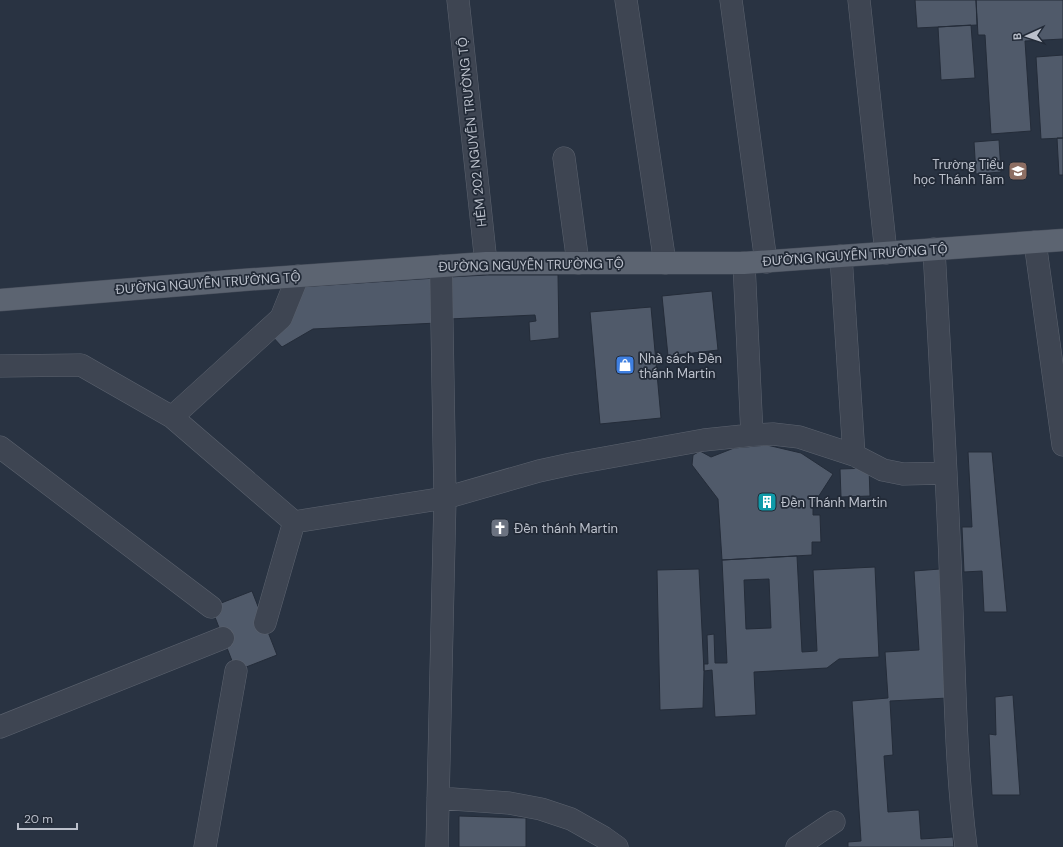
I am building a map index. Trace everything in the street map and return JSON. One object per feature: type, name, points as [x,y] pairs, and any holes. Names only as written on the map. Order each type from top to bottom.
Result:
[{"type":"main road","name":"ĐƯỜNG NGUYỄN TRƯỜNG TỘ","points":[[0,300],[235,280],[486,263],[744,263],[1063,240]]},
{"type":"street","name":"HẺM 202 NGUYỄN TRƯỜNG TỘ","points":[[458,0],[486,263]]},
{"type":"street","points":[[626,0],[665,263]]},
{"type":"street","points":[[731,0],[766,262]]},
{"type":"street","points":[[859,0],[886,253]]},
{"type":"street","points":[[564,158],[578,263]]},
{"type":"street","points":[[1035,242],[1063,445]]},
{"type":"street","points":[[934,249],[946,473],[958,755],[962,818],[966,847]]},
{"type":"street","points":[[841,256],[854,455]]},
{"type":"street","points":[[744,263],[752,435]]},
{"type":"street","points":[[437,847],[445,498],[441,266]]},
{"type":"street","points":[[172,417],[281,318],[298,276]]},
{"type":"street","points":[[0,366],[81,365],[172,417],[294,522],[445,498],[539,471],[571,464],[704,440],[752,435],[773,434],[799,437],[854,455],[883,470],[902,474],[946,473]]},
{"type":"street","points":[[0,447],[211,607]]},
{"type":"street","points":[[265,623],[294,522]]},
{"type":"street","points":[[0,727],[223,638]]},
{"type":"street","points":[[205,847],[236,671]]},
{"type":"street","points":[[438,798],[509,803],[541,809],[570,819],[603,837],[617,847]]},
{"type":"street","points":[[797,847],[834,822]]},
{"type":"building","points":[[915,0],[976,0],[977,25],[917,28]]},
{"type":"building","points":[[976,0],[1063,0],[1063,39],[1025,41],[1031,131],[991,134],[985,35],[978,35]]},
{"type":"building","points":[[971,25],[975,78],[941,80],[938,27]]},
{"type":"building","points":[[1063,55],[1063,138],[1041,139],[1036,57]]},
{"type":"building","points":[[1057,138],[1063,138],[1063,175],[1059,175]]},
{"type":"building","points":[[999,140],[1001,172],[976,174],[974,142]]},
{"type":"building","points":[[487,275],[558,275],[559,338],[530,341],[529,322],[536,321],[535,315],[449,319],[449,277]]},
{"type":"building","points":[[436,278],[437,323],[313,329],[282,347],[271,335],[297,287]]},
{"type":"building","points":[[712,291],[718,350],[668,356],[662,296]]},
{"type":"building","name":"Nhà sách Đền thánh Martin","points":[[651,307],[661,418],[600,424],[590,312]]},
{"type":"building","name":"Đền Thánh Martin","points":[[767,445],[801,453],[833,474],[813,505],[813,515],[820,515],[821,542],[812,542],[812,555],[722,560],[718,499],[692,465],[693,455],[700,451],[711,457],[734,448]]},
{"type":"building","points":[[968,452],[992,452],[1007,612],[984,612],[982,571],[964,572],[962,527],[972,527]]},
{"type":"building","points":[[869,468],[870,496],[841,497],[840,469]]},
{"type":"building","points":[[797,556],[802,652],[817,651],[813,570],[875,567],[879,657],[839,659],[827,668],[754,672],[756,715],[715,717],[712,670],[704,671],[704,664],[708,664],[707,635],[714,634],[715,663],[727,663],[722,560]],"holes":[[[769,579],[771,628],[746,629],[744,580]]]},
{"type":"building","points":[[699,569],[704,671],[703,708],[660,710],[657,570]]},
{"type":"building","points":[[940,569],[948,698],[890,701],[893,755],[884,756],[888,812],[919,810],[921,839],[953,837],[954,847],[848,847],[848,842],[861,841],[852,701],[888,698],[885,652],[919,650],[914,571]]},
{"type":"building","points":[[252,591],[277,655],[236,671],[211,607]]},
{"type":"building","points":[[1013,695],[1020,795],[992,795],[989,734],[996,735],[995,697]]},
{"type":"building","points":[[459,816],[526,818],[526,847],[459,847]]},
{"type":"place","name":"Trường Tiểu học Thánh Tâm","points":[[1018,171]]},
{"type":"place","name":"Nhà sách Đền thánh Martin","points":[[625,365]]},
{"type":"place","name":"Đền Thánh Martin","points":[[767,502]]},
{"type":"place","name":"Đền thánh Martin","points":[[500,528]]}]
